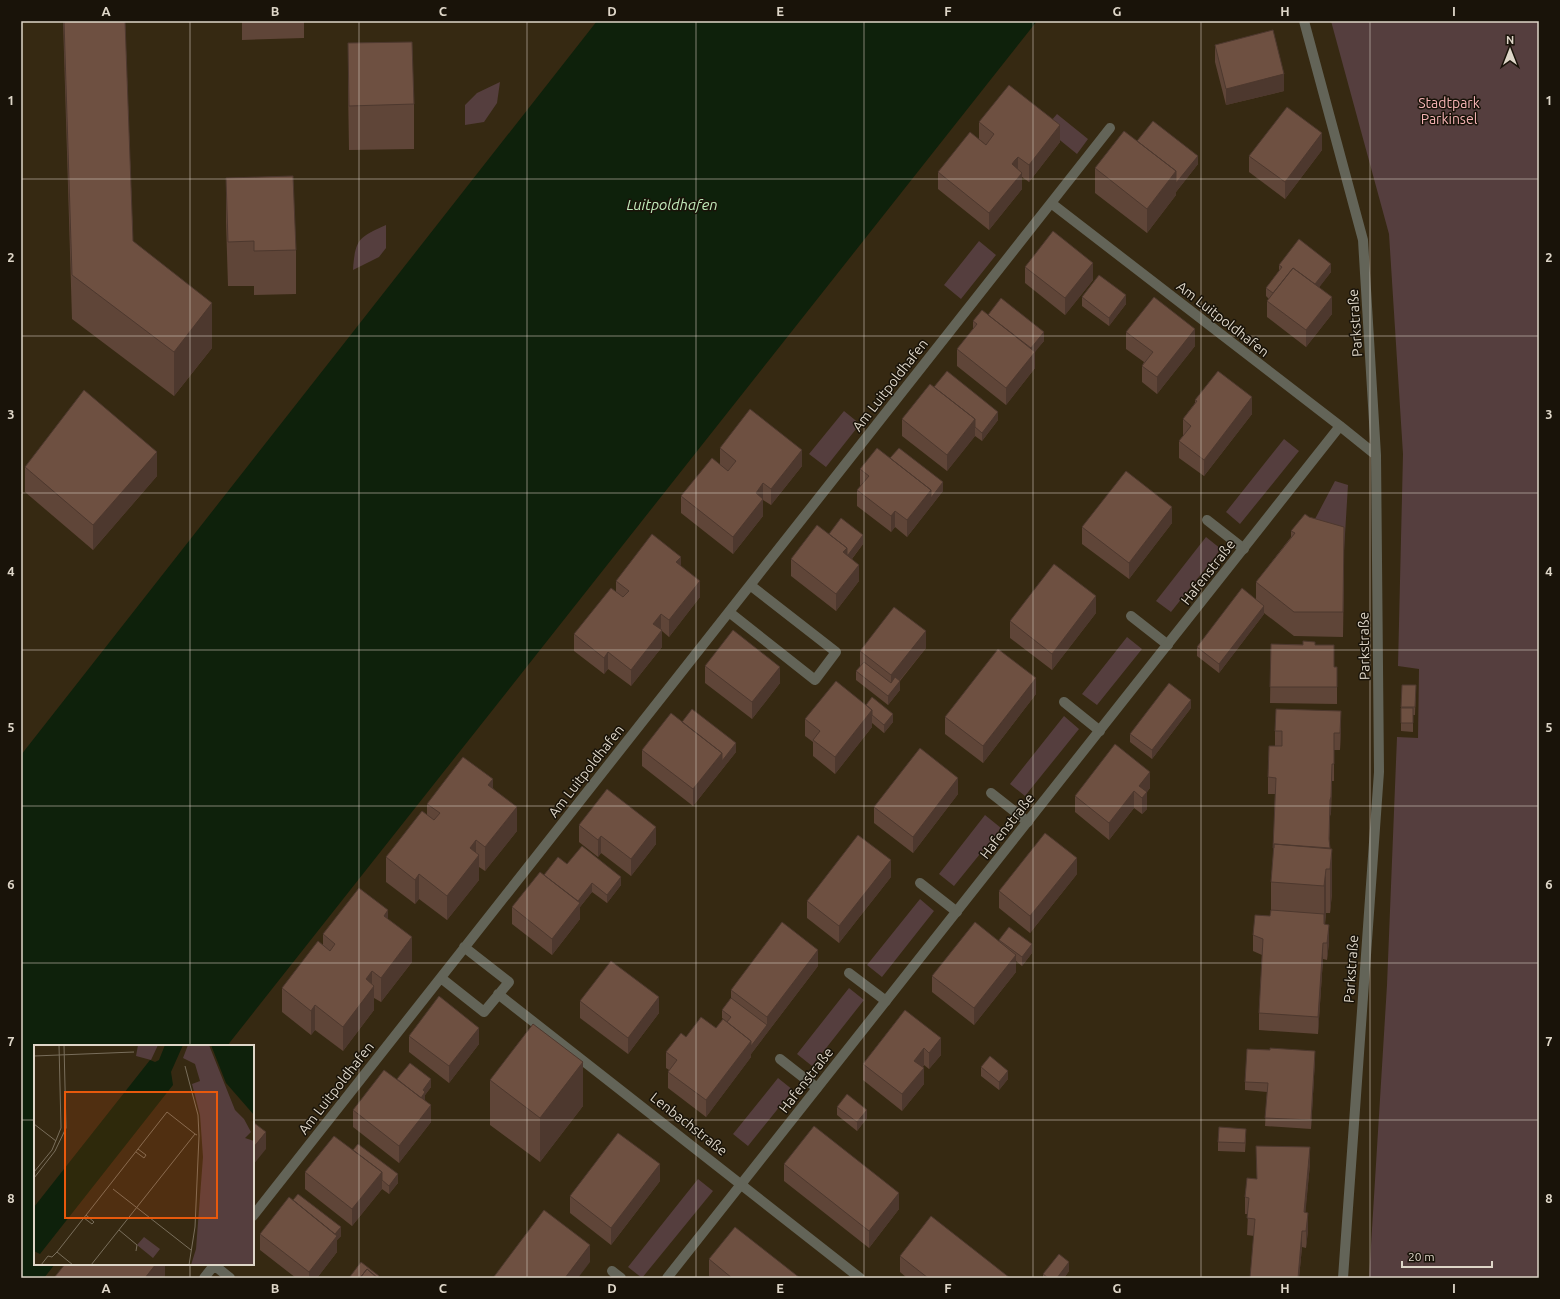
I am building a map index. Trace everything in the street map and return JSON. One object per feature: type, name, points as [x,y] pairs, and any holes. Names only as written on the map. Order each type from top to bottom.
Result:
[{"type":"street","name":"Parkstraße","points":[[1304,21],[1363,240],[1376,455],[1379,772],[1343,1278]]},
{"type":"street","name":"Am Luitpoldhafen","points":[[254,1215],[1110,128]]},
{"type":"street","name":"Am Luitpoldhafen","points":[[1051,203],[1340,426]]},
{"type":"street","points":[[1340,426],[1376,455]]},
{"type":"street","name":"Hafenstraße","points":[[667,1278],[1340,426]]},
{"type":"street","points":[[1207,520],[1244,549]]},
{"type":"street","points":[[729,612],[815,680],[836,652],[750,585]]},
{"type":"street","points":[[1131,616],[1168,645]]},
{"type":"street","points":[[1064,702],[1100,730]]},
{"type":"street","points":[[991,793],[1028,822]]},
{"type":"street","points":[[920,883],[957,912]]},
{"type":"street","points":[[440,978],[484,1012],[509,982],[464,947]]},
{"type":"street","points":[[849,973],[886,1001]]},
{"type":"street","name":"Lenbachstraße","points":[[498,994],[860,1278]]},
{"type":"street","points":[[780,1059],[818,1088]]},
{"type":"street","points":[[204,1278],[214,1265],[230,1278]]},
{"type":"street","points":[[612,1271],[621,1278]]},
{"type":"green space","name":"Stadtpark Parkinsel","points":[[1331,21],[1539,21],[1539,1278],[1369,1278],[1387,985],[1397,737],[1418,738],[1419,669],[1398,666],[1403,454],[1389,234]]},
{"type":"green space","points":[[500,82],[497,103],[484,122],[465,125],[465,105],[477,93]]},
{"type":"green space","points":[[1057,114],[1088,139],[1077,154],[1045,128]]},
{"type":"green space","points":[[386,225],[386,248],[379,257],[353,270],[355,252],[360,240],[364,236]]},
{"type":"green space","points":[[979,241],[996,255],[961,299],[944,285]]},
{"type":"green space","points":[[844,411],[860,424],[826,467],[809,454]]},
{"type":"green space","points":[[1284,439],[1299,451],[1240,524],[1226,512]]},
{"type":"green space","points":[[1335,481],[1348,485],[1344,551],[1340,551],[1305,538]]},
{"type":"green space","points":[[1206,537],[1221,549],[1171,612],[1156,601]]},
{"type":"green space","points":[[1127,637],[1142,649],[1097,705],[1082,694]]},
{"type":"green space","points":[[1064,716],[1079,729],[1025,796],[1010,784]]},
{"type":"green space","points":[[985,815],[1001,828],[954,886],[939,874]]},
{"type":"green space","points":[[920,899],[934,911],[882,977],[867,965]]},
{"type":"green space","points":[[849,988],[864,1000],[812,1066],[797,1054]]},
{"type":"green space","points":[[778,1078],[793,1090],[748,1146],[733,1134]]},
{"type":"green space","points":[[698,1179],[713,1191],[642,1278],[628,1267]]},
{"type":"water","name":"Luitpoldhafen","points":[[597,21],[1037,21],[228,1045],[34,1045],[34,1265],[54,1265],[44,1278],[21,1278],[21,755]]},
{"type":"building","points":[[64,21],[125,21],[133,241],[212,303],[174,352],[72,275]]},
{"type":"building","points":[[1273,30],[1284,74],[1226,89],[1215,45]]},
{"type":"building","points":[[412,42],[414,104],[349,106],[348,43]]},
{"type":"building","points":[[1009,85],[1060,125],[1029,165],[1018,157],[1015,160],[1012,164],[1022,173],[989,213],[938,172],[970,132],[986,145],[994,134],[979,122]]},
{"type":"building","points":[[1287,107],[1322,133],[1285,182],[1249,156]]},
{"type":"building","points":[[1153,121],[1198,156],[1176,183],[1176,171],[1137,141]]},
{"type":"building","points":[[1124,131],[1176,171],[1147,209],[1095,168]]},
{"type":"building","points":[[293,176],[296,250],[254,251],[254,241],[228,242],[226,178]]},
{"type":"building","points":[[1053,231],[1093,263],[1065,298],[1025,267]]},
{"type":"building","points":[[1299,239],[1331,264],[1315,284],[1293,268],[1273,293],[1266,288],[1282,267],[1279,265]]},
{"type":"building","points":[[1293,268],[1332,297],[1306,330],[1267,301]]},
{"type":"building","points":[[1099,275],[1126,295],[1109,318],[1082,297]]},
{"type":"building","points":[[1154,297],[1195,329],[1157,377],[1142,366],[1153,352],[1126,332]]},
{"type":"building","points":[[1001,298],[1044,332],[1031,348],[988,315]]},
{"type":"building","points":[[982,310],[1035,352],[1006,388],[957,349],[977,324],[973,321]]},
{"type":"building","points":[[947,371],[998,412],[982,433],[975,427],[975,419],[934,387]]},
{"type":"building","points":[[1218,371],[1252,397],[1204,460],[1179,441],[1191,426],[1183,419],[1197,401],[1195,400]]},
{"type":"building","points":[[930,384],[975,419],[947,455],[902,419]]},
{"type":"building","points":[[84,390],[157,452],[93,525],[25,467]]},
{"type":"building","points":[[750,409],[802,450],[771,489],[763,483],[756,493],[763,499],[733,537],[681,496],[712,458],[728,471],[736,461],[720,448]]},
{"type":"building","points":[[877,448],[931,490],[907,520],[895,511],[891,516],[857,490],[869,476],[860,469]]},
{"type":"building","points":[[899,448],[943,482],[931,498],[931,490],[890,458]]},
{"type":"building","points":[[1126,471],[1172,507],[1129,563],[1082,527]]},
{"type":"building","points":[[1305,514],[1309,517],[1344,527],[1343,612],[1294,612],[1256,582],[1295,533],[1291,531]]},
{"type":"building","points":[[841,518],[863,535],[848,555],[847,548],[829,534]]},
{"type":"building","points":[[817,525],[847,548],[843,552],[859,565],[836,594],[791,559]]},
{"type":"building","points":[[652,534],[681,557],[676,562],[700,581],[669,620],[661,614],[653,624],[662,630],[631,670],[608,652],[604,658],[574,634],[611,588],[623,597],[629,591],[616,581]]},
{"type":"building","points":[[1054,564],[1096,596],[1052,654],[1010,621]]},
{"type":"building","points":[[1242,588],[1264,606],[1219,664],[1197,647]]},
{"type":"building","points":[[894,607],[926,631],[891,675],[860,651]]},
{"type":"building","points":[[733,630],[780,667],[752,702],[705,666]]},
{"type":"building","points":[[1303,641],[1315,642],[1315,645],[1334,645],[1334,667],[1337,667],[1337,687],[1270,687],[1271,644],[1303,645]]},
{"type":"building","points":[[998,649],[1036,678],[983,746],[945,717]]},
{"type":"building","points":[[864,662],[891,683],[895,677],[900,681],[888,696],[856,671]]},
{"type":"building","points":[[836,681],[872,710],[835,757],[813,740],[820,731],[805,719]]},
{"type":"building","points":[[1169,683],[1191,700],[1152,750],[1130,734]]},
{"type":"building","points":[[1402,685],[1416,685],[1415,707],[1401,707]]},
{"type":"building","points":[[872,697],[893,714],[884,725],[872,715],[872,710],[866,705]]},
{"type":"building","points":[[1401,708],[1413,708],[1413,723],[1401,723]]},
{"type":"building","points":[[692,709],[736,743],[722,761],[722,753],[682,722]]},
{"type":"building","points":[[1276,709],[1341,711],[1340,733],[1334,733],[1334,764],[1332,764],[1330,800],[1330,848],[1274,844],[1273,848],[1276,778],[1268,777],[1269,746],[1282,746],[1282,731],[1275,731]]},
{"type":"building","points":[[671,713],[722,753],[693,789],[642,750]]},
{"type":"building","points":[[1115,744],[1150,772],[1139,786],[1147,792],[1142,798],[1134,791],[1109,823],[1075,796]]},
{"type":"building","points":[[920,748],[958,778],[913,837],[874,807]]},
{"type":"building","points":[[463,757],[493,779],[488,785],[517,807],[485,847],[476,840],[470,848],[479,855],[447,896],[419,874],[415,880],[386,857],[422,811],[434,820],[440,813],[427,804]]},
{"type":"building","points":[[607,789],[656,827],[631,859],[601,836],[598,840],[579,825]]},
{"type":"building","points":[[1045,833],[1077,858],[1030,916],[999,891]]},
{"type":"building","points":[[858,835],[891,860],[839,926],[807,901]]},
{"type":"building","points":[[1274,844],[1332,849],[1330,869],[1326,869],[1324,886],[1271,882]]},
{"type":"building","points":[[582,846],[621,877],[607,895],[592,883],[578,901],[544,875],[558,857],[567,864]]},
{"type":"building","points":[[540,872],[580,903],[552,939],[512,907]]},
{"type":"building","points":[[359,888],[388,910],[384,916],[412,937],[381,978],[372,971],[366,979],[374,986],[343,1027],[315,1005],[311,1011],[282,988],[318,941],[330,951],[335,944],[323,934]]},
{"type":"building","points":[[1271,910],[1324,914],[1324,924],[1329,925],[1327,943],[1323,943],[1318,1017],[1259,1013],[1263,939],[1253,935],[1255,915],[1270,916]]},
{"type":"building","points":[[782,922],[818,950],[767,1017],[731,990]]},
{"type":"building","points":[[975,922],[1016,955],[974,1008],[932,976]]},
{"type":"building","points":[[1009,927],[1032,944],[1022,957],[999,940]]},
{"type":"building","points":[[611,961],[659,997],[628,1038],[580,1001]]},
{"type":"building","points":[[439,996],[479,1028],[449,1066],[409,1036]]},
{"type":"building","points":[[731,998],[767,1025],[751,1046],[751,1041],[727,1022],[731,1017],[722,1010]]},
{"type":"building","points":[[905,1010],[941,1038],[929,1053],[924,1048],[914,1061],[924,1068],[902,1094],[863,1064]]},
{"type":"building","points":[[701,1017],[716,1028],[723,1019],[751,1041],[706,1100],[668,1072],[677,1060],[666,1052],[681,1033],[686,1037]]},
{"type":"building","points":[[533,1024],[583,1062],[540,1118],[490,1080]]},
{"type":"building","points":[[1270,1048],[1315,1051],[1311,1120],[1265,1118],[1268,1083],[1245,1082],[1247,1049],[1270,1050]]},
{"type":"building","points":[[990,1056],[1008,1071],[999,1082],[981,1067]]},
{"type":"building","points":[[410,1063],[431,1079],[423,1090],[425,1092],[421,1098],[397,1079]]},
{"type":"building","points":[[384,1070],[431,1105],[399,1146],[353,1110]]},
{"type":"building","points":[[847,1094],[867,1110],[857,1122],[837,1107]]},
{"type":"building","points":[[254,1123],[266,1132],[254,1147]]},
{"type":"building","points":[[814,1126],[899,1193],[869,1231],[784,1164]]},
{"type":"building","points":[[1219,1127],[1246,1129],[1245,1143],[1218,1142]]},
{"type":"building","points":[[618,1133],[660,1164],[611,1228],[570,1196]]},
{"type":"building","points":[[334,1136],[382,1172],[352,1209],[305,1172]]},
{"type":"building","points":[[358,1144],[398,1174],[389,1186],[382,1180],[382,1172],[353,1150]]},
{"type":"building","points":[[1256,1146],[1310,1147],[1304,1212],[1308,1213],[1306,1231],[1302,1231],[1298,1278],[1250,1278],[1255,1219],[1247,1218],[1249,1198],[1245,1197],[1247,1178],[1257,1179]]},
{"type":"building","points":[[298,1194],[341,1227],[335,1234],[293,1200]]},
{"type":"building","points":[[289,1197],[337,1236],[309,1272],[260,1234]]},
{"type":"building","points":[[544,1210],[590,1245],[565,1278],[493,1278]]},
{"type":"building","points":[[931,1216],[1010,1278],[928,1278],[900,1256]]},
{"type":"building","points":[[735,1227],[800,1278],[732,1278],[709,1259]]},
{"type":"building","points":[[1059,1254],[1069,1262],[1057,1278],[1048,1278],[1043,1274]]},
{"type":"building","points":[[361,1262],[379,1276],[377,1278],[367,1269],[360,1278],[349,1278]]},
{"type":"building","points":[[64,1265],[155,1265],[145,1278],[54,1278]]},
{"type":"building","points":[[367,1269],[378,1278],[360,1278]]}]
